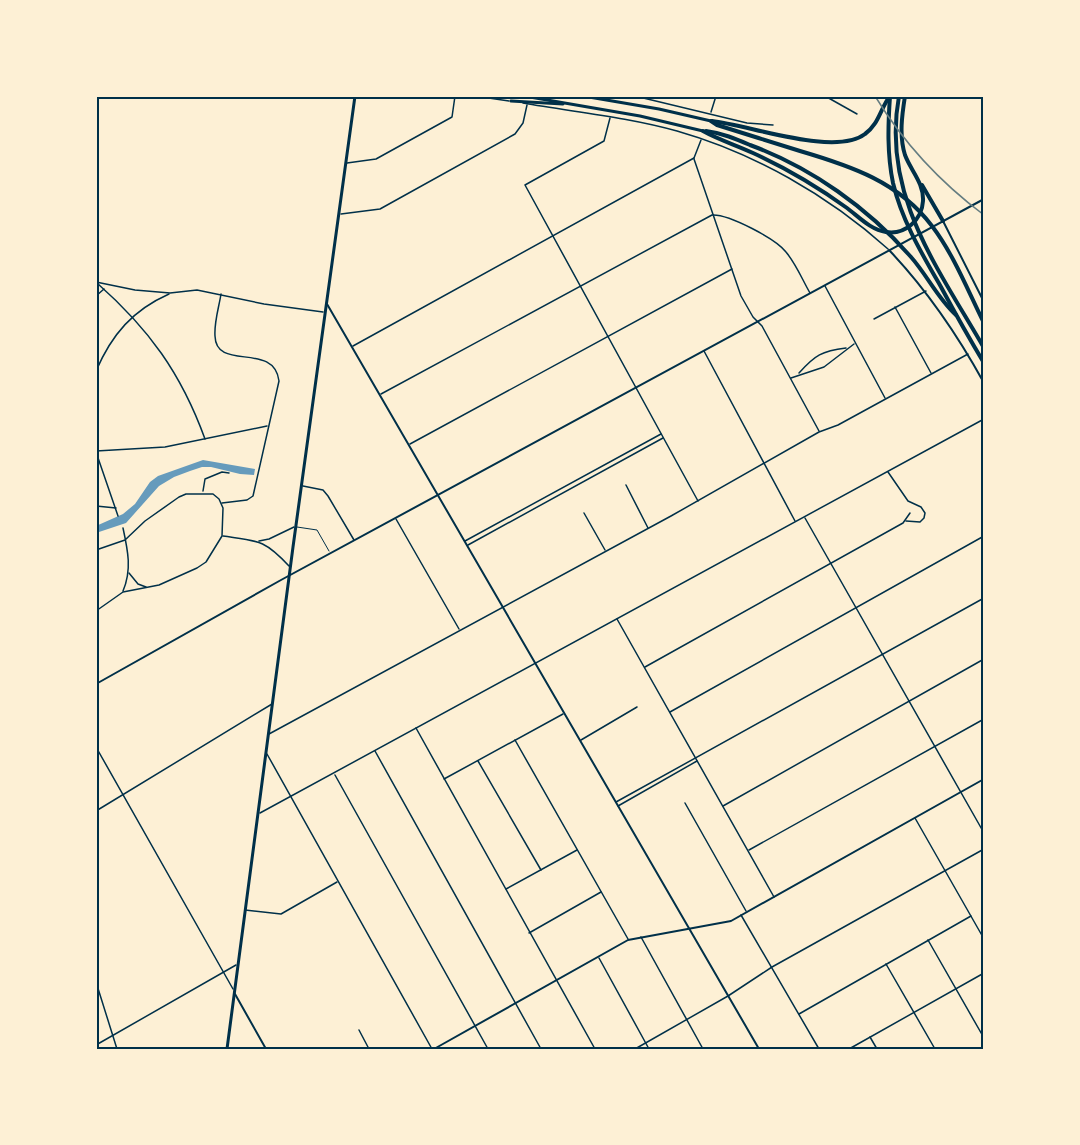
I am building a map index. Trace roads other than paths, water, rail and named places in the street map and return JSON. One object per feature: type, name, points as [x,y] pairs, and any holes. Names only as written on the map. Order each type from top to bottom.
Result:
[{"type":"highway","points":[[711,121],[823,142],[845,143],[860,138],[871,129],[880,117],[885,102],[890,96]]},
{"type":"highway","points":[[890,96],[889,153],[897,198],[916,244],[984,363]]},
{"type":"highway","points":[[899,96],[895,130],[896,153],[907,206],[923,242],[984,348]]},
{"type":"highway","points":[[905,96],[902,140],[907,159],[943,221]]},
{"type":"highway","points":[[711,121],[717,125],[833,160],[872,176],[897,191],[914,205],[941,239],[984,323]]},
{"type":"highway","points":[[703,131],[731,137],[778,156],[813,175],[849,200],[884,228],[905,250],[956,315]]},
{"type":"highway","points":[[703,131],[754,153],[794,174],[883,232],[901,231],[915,221],[923,204],[920,183]]},
{"type":"main road","points":[[227,1049],[290,567],[356,96]]},
{"type":"main road","points":[[524,96],[640,116],[703,131]]},
{"type":"main road","points":[[583,96],[711,121]]},
{"type":"main road","points":[[600,96],[617,101]]},
{"type":"main road","points":[[511,101],[567,104]]},
{"type":"street","points":[[346,163],[376,159],[452,117],[455,96]]},
{"type":"street","points":[[474,96],[677,131],[764,164],[806,187],[890,249],[926,291],[968,354],[984,383]]},
{"type":"street","points":[[635,96],[747,123],[774,125]]},
{"type":"street","points":[[711,113],[716,96]]},
{"type":"street","points":[[825,96],[857,114]]},
{"type":"street","points":[[339,214],[380,209],[515,134],[523,123],[527,104]]},
{"type":"street","points":[[610,118],[604,141],[525,185],[698,501]]},
{"type":"street","points":[[701,139],[694,158],[741,296],[753,317],[762,326],[819,432]]},
{"type":"street","points":[[352,346],[694,158]]},
{"type":"street","points":[[96,684],[289,575],[984,199]]},
{"type":"street","points":[[380,394],[712,214],[736,222],[781,246],[810,293]]},
{"type":"street","points":[[943,221],[984,302]]},
{"type":"street","points":[[409,445],[732,269]]},
{"type":"street","points":[[205,439],[179,380],[155,343],[133,316],[96,282],[135,290],[170,293],[197,290],[264,304],[325,312]]},
{"type":"street","points":[[824,285],[886,399]]},
{"type":"street","points":[[96,296],[104,289]]},
{"type":"street","points":[[874,319],[926,291]]},
{"type":"street","points":[[96,371],[117,334],[133,316],[145,306],[170,293]]},
{"type":"street","points":[[221,294],[216,343],[229,354],[267,360],[274,365],[279,381],[253,496],[248,500],[222,503]]},
{"type":"street","points":[[326,304],[759,1049]]},
{"type":"street","points":[[895,308],[931,374]]},
{"type":"street","points":[[790,378],[832,363],[855,343]]},
{"type":"street","points":[[799,374],[811,360],[822,352],[847,348]]},
{"type":"street","points":[[704,351],[796,522]]},
{"type":"street","points":[[268,734],[649,528],[819,432],[838,425],[968,354]]},
{"type":"street","points":[[257,814],[984,419]]},
{"type":"street","points":[[118,516],[96,451],[165,447],[268,426]]},
{"type":"street","points":[[465,541],[661,434]]},
{"type":"street","points":[[467,545],[663,438]]},
{"type":"street","points":[[595,470],[597,474]]},
{"type":"street","points":[[203,492],[202,485],[205,479],[222,472],[229,473]]},
{"type":"street","points":[[888,472],[908,501],[911,510],[910,517],[915,522]]},
{"type":"street","points":[[626,485],[649,528]]},
{"type":"street","points":[[302,486],[323,490],[355,541]]},
{"type":"street","points":[[96,550],[125,540],[145,521],[186,494],[203,492],[213,494],[222,503],[222,536],[206,562],[168,581],[123,592],[96,611]]},
{"type":"street","points":[[903,522],[922,521],[925,517],[921,507],[908,501]]},
{"type":"street","points":[[532,504],[534,508]]},
{"type":"street","points":[[96,506],[116,508]]},
{"type":"street","points":[[644,667],[903,522],[911,510],[921,507]]},
{"type":"street","points":[[584,513],[605,551]]},
{"type":"street","points":[[805,517],[984,833]]},
{"type":"street","points":[[395,518],[460,630]]},
{"type":"street","points":[[258,541],[269,539],[296,526]]},
{"type":"street","points":[[123,528],[129,572],[123,592]]},
{"type":"street","points":[[222,536],[258,541],[267,545],[290,567]]},
{"type":"street","points":[[669,712],[984,536]]},
{"type":"street","points":[[129,572],[138,584],[148,587]]},
{"type":"street","points":[[616,802],[984,598]]},
{"type":"street","points":[[617,618],[774,897]]},
{"type":"street","points":[[723,806],[984,659]]},
{"type":"street","points":[[96,811],[272,704]]},
{"type":"street","points":[[580,740],[637,707]]},
{"type":"street","points":[[444,779],[564,713]]},
{"type":"street","points":[[748,851],[984,718]]},
{"type":"street","points":[[416,728],[595,1049]]},
{"type":"street","points":[[515,740],[628,940]]},
{"type":"street","points":[[96,747],[266,1049]]},
{"type":"street","points":[[266,751],[433,1049],[628,940],[727,922],[984,779]]},
{"type":"street","points":[[375,751],[542,1049]]},
{"type":"street","points":[[478,760],[541,870]]},
{"type":"street","points":[[618,806],[697,761]]},
{"type":"street","points":[[334,773],[488,1049]]},
{"type":"street","points":[[685,803],[747,912]]},
{"type":"street","points":[[915,818],[984,939]]},
{"type":"street","points":[[506,890],[577,849]]},
{"type":"street","points":[[635,1049],[728,996],[772,967],[984,849]]},
{"type":"street","points":[[244,910],[281,914],[338,882]]},
{"type":"street","points":[[529,933],[601,892]]},
{"type":"street","points":[[741,915],[819,1049]]},
{"type":"street","points":[[798,1014],[971,916]]},
{"type":"street","points":[[641,937],[703,1049]]},
{"type":"street","points":[[928,940],[984,1038]]},
{"type":"street","points":[[598,957],[650,1049]]},
{"type":"street","points":[[886,964],[935,1049]]},
{"type":"street","points":[[96,1045],[237,965]]},
{"type":"street","points":[[849,1049],[984,973]]},
{"type":"street","points":[[96,982],[117,1049]]},
{"type":"street","points":[[359,1030],[369,1049]]},
{"type":"street","points":[[870,1037],[877,1049]]},
{"type":"lane","points":[[296,526],[317,530],[331,554]]},
{"type":"water","points":[[203,460],[255,469],[254,475],[211,467],[190,471],[159,486],[126,523],[96,533],[96,526],[123,514],[135,504],[150,482],[158,476]]},
{"type":"railway","points":[[875,96],[898,130],[924,161],[984,215]]}]
